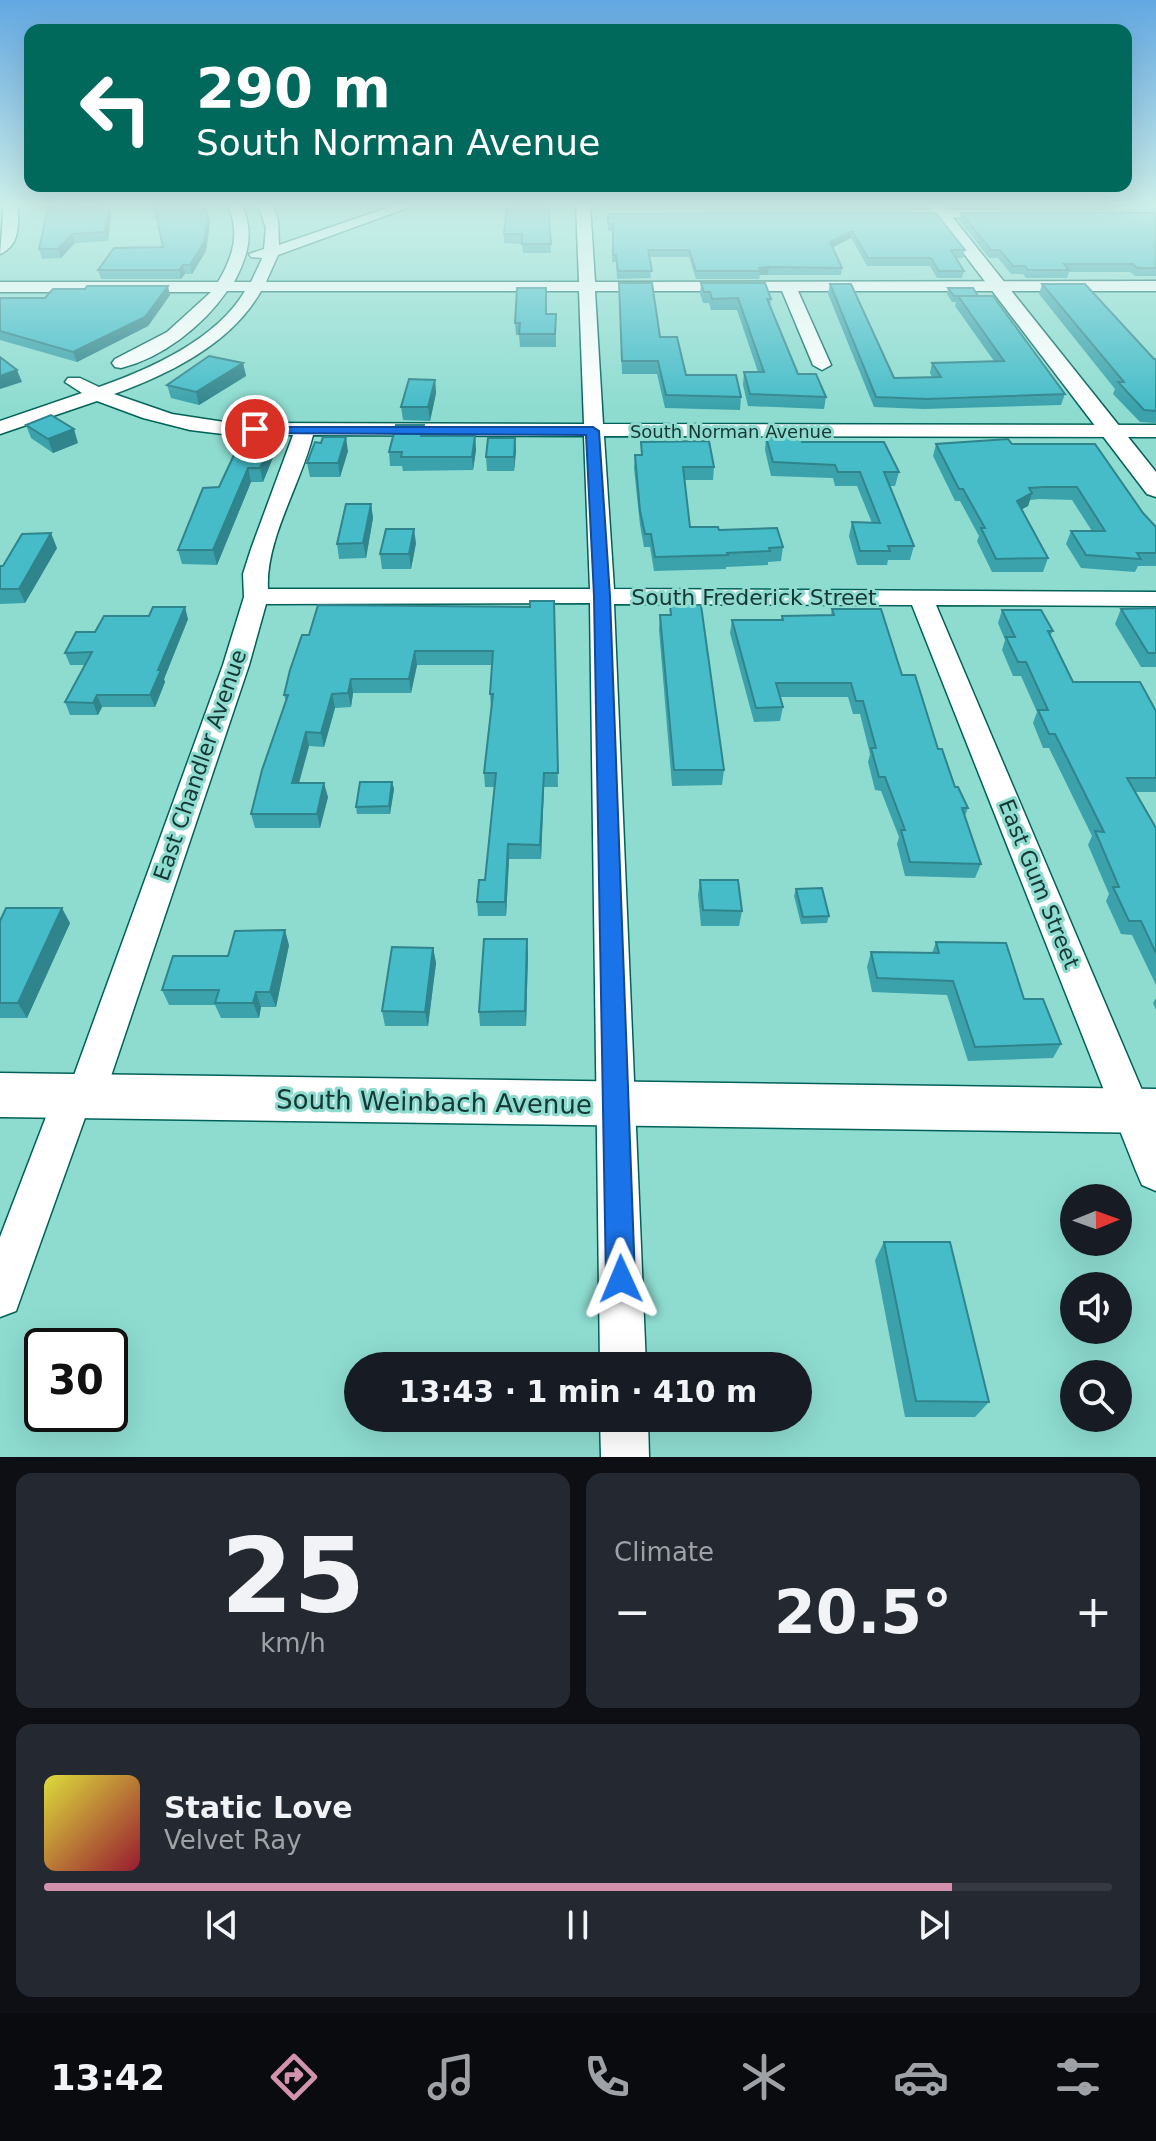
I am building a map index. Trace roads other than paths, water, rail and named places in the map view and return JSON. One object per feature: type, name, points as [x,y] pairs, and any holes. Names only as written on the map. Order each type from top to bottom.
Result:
[{"type":"street","points":[[225,287],[232,272]]},
{"type":"street","points":[[0,428],[152,370],[207,340],[244,308],[264,272]]},
{"type":"street","points":[[587,272],[602,596],[623,1352]]},
{"type":"street","points":[[987,272],[1156,489]]},
{"type":"street","points":[[788,286],[822,365]]},
{"type":"street","points":[[0,287],[1156,286]]},
{"type":"street","name":"South Norman Avenue","points":[[225,287],[210,306],[176,334],[126,361],[67,384],[140,411],[190,425],[304,430],[1156,431]]},
{"type":"street","name":"East Chandler Avenue","points":[[0,1295],[79,1097],[236,665],[256,597],[255,574],[262,549],[304,430]]},
{"type":"street","name":"South Frederick Street","points":[[256,597],[1156,599]]},
{"type":"street","name":"East Gum Street","points":[[921,598],[1144,1111],[1156,1171]]},
{"type":"street","name":"South Weinbach Avenue","points":[[0,1095],[1144,1111]]},
{"type":"street","points":[[624,1432],[625,1457]]}]
